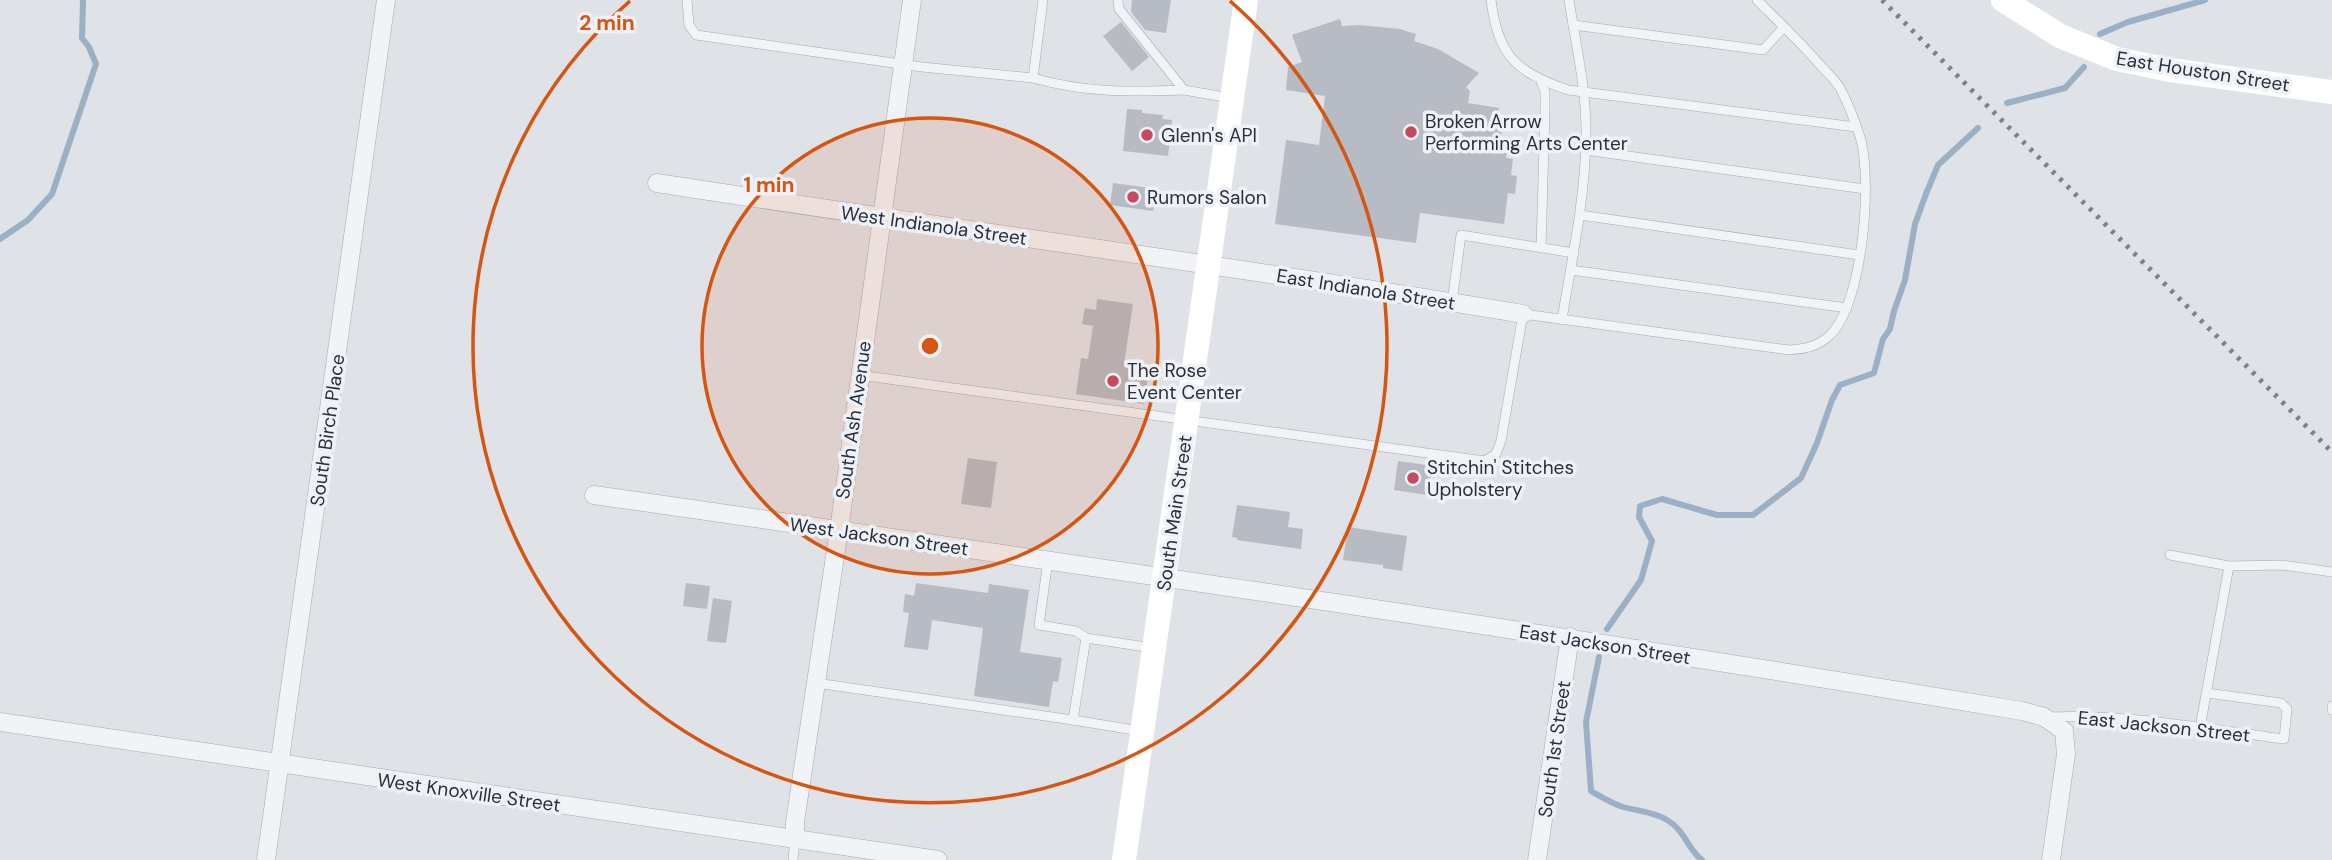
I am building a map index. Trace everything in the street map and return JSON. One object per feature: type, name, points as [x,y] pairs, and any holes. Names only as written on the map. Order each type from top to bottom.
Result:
[{"type":"street","name":"South Birch Place","points":[[266,860],[386,0]]},
{"type":"street","name":"South Ash Avenue","points":[[794,839],[912,0]]},
{"type":"street","name":"South Main Street","points":[[1124,860],[1246,0]]},
{"type":"street","name":"East Houston Street","points":[[2003,0],[2060,36],[2117,59],[2170,70],[2332,92]]},
{"type":"street","name":"West Indianola Street","points":[[657,183],[880,218],[1210,264]]},
{"type":"street","name":"East Indianola Street","points":[[1210,264],[1523,314]]},
{"type":"street","name":"West Jackson Street","points":[[594,495],[1165,578]]},
{"type":"street","name":"East Jackson Street","points":[[1165,578],[1570,637],[1754,669],[2009,708],[2045,717],[2064,730],[2066,754],[2051,860]]},
{"type":"street","name":"South 1st Street","points":[[1537,860],[1570,637]]},
{"type":"street","name":"West Knoxville Street","points":[[0,722],[938,860]]},
{"type":"lane","points":[[687,0],[690,25],[696,35],[902,64],[1033,78],[1089,91],[1184,90],[1233,99]]},
{"type":"lane","points":[[1033,78],[1043,0]]},
{"type":"lane","points":[[1118,0],[1119,9],[1184,90]]},
{"type":"lane","points":[[1491,0],[1500,41],[1508,55],[1520,68],[1541,81],[1583,93],[1856,127]]},
{"type":"lane","points":[[1562,319],[1580,215],[1586,150],[1583,93],[1569,0]]},
{"type":"lane","points":[[859,375],[1485,461],[1496,454],[1501,441],[1523,314],[1789,350],[1811,348],[1829,336],[1847,308],[1854,285],[1864,214],[1861,141],[1841,88],[1757,0]]},
{"type":"lane","points":[[1573,25],[1763,50],[1784,27]]},
{"type":"lane","points":[[1541,81],[1545,92],[1541,248]]},
{"type":"lane","points":[[1586,150],[1865,189]]},
{"type":"lane","points":[[1580,215],[1858,255]]},
{"type":"lane","points":[[1452,302],[1461,235],[1574,253]]},
{"type":"lane","points":[[1571,270],[1847,308]]},
{"type":"lane","points":[[2170,555],[2229,566],[2283,565],[2332,572]]},
{"type":"lane","points":[[1048,560],[1040,625],[1076,631],[1086,638],[1155,649]]},
{"type":"lane","points":[[2200,728],[2229,566]]},
{"type":"lane","points":[[1073,720],[1086,638]]},
{"type":"lane","points":[[816,682],[1144,732]]},
{"type":"lane","name":"East Jackson Street","points":[[2045,717],[2126,719],[2284,739],[2287,709],[2281,703],[2207,693]]},
{"type":"lane","points":[[793,860],[794,839]]},
{"type":"building","points":[[1132,0],[1171,0],[1166,33],[1145,30],[1131,12]]},
{"type":"building","name":"Broken Arrow Performing Arts Center","points":[[1340,19],[1342,26],[1400,29],[1416,34],[1414,41],[1438,49],[1479,73],[1466,87],[1470,91],[1468,103],[1499,108],[1497,122],[1503,123],[1500,142],[1508,145],[1506,158],[1513,159],[1511,175],[1517,176],[1515,194],[1508,193],[1504,224],[1420,213],[1416,243],[1275,224],[1286,140],[1319,145],[1325,96],[1286,90],[1288,67],[1302,62],[1292,35]]},
{"type":"building","points":[[1121,22],[1149,57],[1132,71],[1103,36]]},
{"type":"building","name":"Glenn's API","points":[[1127,109],[1163,115],[1162,119],[1172,120],[1168,156],[1123,151]]},
{"type":"building","name":"Rumors Salon","points":[[1113,183],[1157,189],[1153,211],[1110,205]]},
{"type":"building","points":[[1097,299],[1133,304],[1124,364],[1149,368],[1144,404],[1076,394],[1081,358],[1088,359],[1093,326],[1082,324],[1085,308],[1096,310]]},
{"type":"building","points":[[968,458],[997,462],[991,508],[961,504]]},
{"type":"building","name":"Stitchin' Stitches Upholstery","points":[[1398,461],[1433,466],[1428,495],[1394,490]]},
{"type":"building","points":[[1237,505],[1290,512],[1288,527],[1303,529],[1301,549],[1232,537]]},
{"type":"building","points":[[1348,527],[1407,536],[1402,571],[1383,568],[1383,565],[1343,560]]},
{"type":"building","points":[[686,583],[710,586],[707,609],[683,606]]},
{"type":"building","points":[[916,583],[988,593],[989,584],[1029,590],[1020,652],[1062,658],[1058,682],[1053,681],[1049,707],[974,696],[983,628],[932,620],[928,650],[904,647],[909,613],[903,612],[905,594],[914,596]]},
{"type":"building","points":[[713,598],[732,601],[726,643],[707,641]]},
{"type":"waterway","points":[[0,239],[28,220],[52,194],[96,64],[82,38],[83,0]]},
{"type":"waterway","points":[[2100,34],[2128,22],[2205,0]]},
{"type":"waterway","points":[[2007,103],[2065,88],[2084,67]]},
{"type":"waterway","points":[[1607,629],[1641,580],[1652,541],[1639,517],[1640,506],[1662,499],[1717,515],[1753,515],[1801,478],[1840,385],[1874,373],[1883,339],[1890,329],[1905,280],[1915,224],[1938,165],[1978,128]]},
{"type":"waterway","points":[[1599,657],[1586,722],[1591,791],[1620,806],[1667,820],[1678,829],[1702,860]]},
{"type":"railway","points":[[1882,0],[2332,452]]},
{"type":"place","name":"Broken Arrow Performing Arts Center","points":[[1411,132]]},
{"type":"place","name":"Glenn's API","points":[[1147,135]]},
{"type":"place","name":"Rumors Salon","points":[[1133,197]]},
{"type":"place","name":"The Rose Event Center","points":[[1113,381]]},
{"type":"place","name":"Stitchin' Stitches Upholstery","points":[[1413,478]]}]
